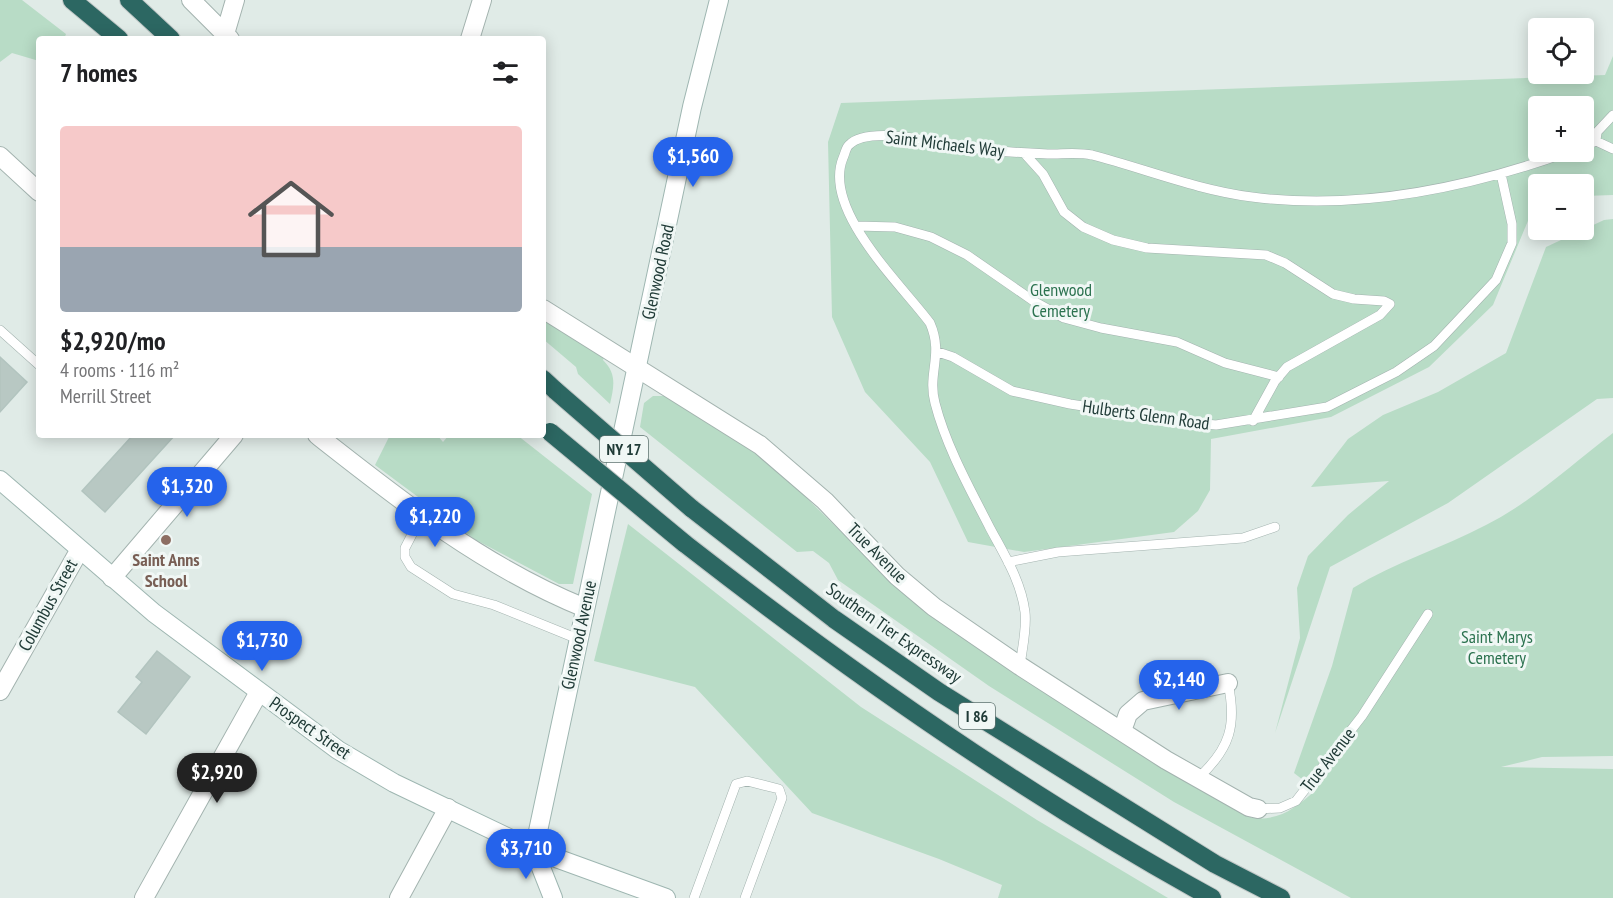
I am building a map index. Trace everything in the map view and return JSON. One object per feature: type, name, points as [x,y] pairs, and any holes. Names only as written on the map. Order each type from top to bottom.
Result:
[{"type":"highway","points":[[72,0],[115,36]]},
{"type":"highway","points":[[129,0],[168,36]]},
{"type":"highway","name":"Southern Tier Expressway","points":[[550,385],[691,508],[834,619],[939,692],[1215,864],[1281,898]]},
{"type":"highway","name":"NY 17","points":[[546,429],[684,543]]},
{"type":"highway","name":"I 86","points":[[684,543],[774,613],[930,723],[1003,772],[1212,898]]},
{"type":"street","points":[[191,0],[227,36]]},
{"type":"street","points":[[227,36],[236,0]]},
{"type":"street","points":[[471,36],[482,0]]},
{"type":"street","name":"Glenwood Road","points":[[638,369],[692,107],[719,0]]},
{"type":"street","points":[[0,156],[36,189]]},
{"type":"street","name":"True Avenue","points":[[546,311],[760,445],[825,501],[904,582],[934,607],[1020,666],[1122,731],[1198,778],[1258,809]]},
{"type":"street","name":"Glenwood Avenue","points":[[534,850],[638,369]]},
{"type":"street","points":[[112,578],[231,438]]},
{"type":"street","points":[[321,438],[422,517],[487,561],[541,590],[585,608]]},
{"type":"street","name":"Prospect Street","points":[[0,480],[112,578],[338,750],[394,783],[534,850],[666,898]]},
{"type":"street","name":"Columbus Street","points":[[0,691],[79,551]]},
{"type":"street","points":[[1122,731],[1128,714],[1143,701],[1228,683]]},
{"type":"street","points":[[144,898],[259,692]]},
{"type":"street","points":[[399,898],[448,808]]},
{"type":"street","points":[[534,850],[553,898]]},
{"type":"lane","points":[[1613,115],[1597,132],[1596,141],[1613,149]]},
{"type":"lane","name":"Saint Michaels Way","points":[[1020,666],[1025,615],[1019,583],[943,429],[933,389],[938,352],[930,323],[856,226],[840,190],[841,163],[848,145],[862,138],[880,135],[1024,153],[1089,154],[1182,183],[1253,197],[1342,201],[1427,193],[1538,162]]},
{"type":"lane","points":[[1024,153],[1043,174],[1064,212],[1083,227],[1113,240],[1147,248],[1266,255],[1285,263],[1334,294],[1354,299],[1384,301],[1390,304],[1380,315],[1365,325],[1297,361],[1279,376],[1253,421]]},
{"type":"lane","name":"Hulberts Glenn Road","points":[[938,352],[953,357],[1012,391],[1070,404],[1216,425],[1253,421],[1327,407],[1396,372],[1434,346],[1496,280],[1512,243],[1512,224],[1501,174]]},
{"type":"lane","points":[[856,226],[895,227],[931,237],[967,255],[1035,302],[1064,318],[1101,328],[1177,342],[1225,363],[1279,376]]},
{"type":"lane","points":[[0,330],[36,362]]},
{"type":"lane","points":[[422,517],[405,548],[405,557],[411,567],[453,594],[495,604],[578,639]]},
{"type":"lane","points":[[1008,562],[1058,552],[1243,538],[1275,527]]},
{"type":"lane","name":"True Avenue","points":[[1258,809],[1280,808],[1296,801],[1303,793],[1362,716],[1428,614]]},
{"type":"lane","points":[[1198,778],[1215,763],[1226,746],[1231,729],[1231,699],[1228,683]]},
{"type":"lane","points":[[694,898],[736,784],[747,781],[779,789],[782,798],[745,898]]},
{"type":"green space","points":[[0,0],[22,0],[66,34],[65,36],[36,36],[36,60],[12,53],[0,62]]},
{"type":"green space","name":"Glenwood Cemetery","points":[[1613,56],[1613,195],[1594,196],[1594,174],[1528,174],[1528,221],[1493,305],[1429,367],[1331,417],[1211,439],[1210,490],[1198,511],[1174,532],[1024,552],[968,542],[930,462],[865,392],[832,317],[828,142],[841,103],[1528,78],[1528,84],[1594,84],[1594,75],[1605,75]]},
{"type":"green space","points":[[1613,219],[1613,398],[1597,399],[1448,503],[1330,567],[1275,733],[1300,638],[1297,588],[1308,556],[1348,515],[1389,481],[1311,487],[1348,439],[1383,415],[1438,392],[1506,353],[1546,247],[1561,240],[1594,240],[1594,225]]},
{"type":"green space","points":[[546,321],[604,357],[603,360],[611,370],[613,380],[610,404],[578,374],[576,367],[546,342]]},
{"type":"green space","name":"Saint Marys Cemetery","points":[[653,396],[666,396],[769,461],[877,567],[1033,684],[1252,818],[1271,817],[1287,812],[1316,790],[1294,773],[1332,666],[1353,588],[1385,570],[1503,516],[1536,494],[1613,433],[1613,756],[1542,757],[1501,767],[1613,769],[1613,898],[1351,898],[1174,802],[989,686],[838,580],[829,563],[813,551],[797,552],[640,427],[644,403]]},
{"type":"green space","points":[[388,438],[440,438],[443,442],[446,438],[521,438],[592,494],[573,584],[559,584],[476,540],[375,465]]},
{"type":"green space","points":[[628,524],[861,707],[1037,820],[1168,898],[998,898],[1002,885],[939,859],[812,813],[695,687],[594,661]]},
{"type":"building","points":[[0,357],[27,382],[0,412]]},
{"type":"building","points":[[130,438],[172,438],[105,512],[82,491]]},
{"type":"building","points":[[157,651],[190,677],[146,734],[118,712],[142,682],[136,677]]},
{"type":"place","name":"Saint Anns School","points":[[166,540]]}]
